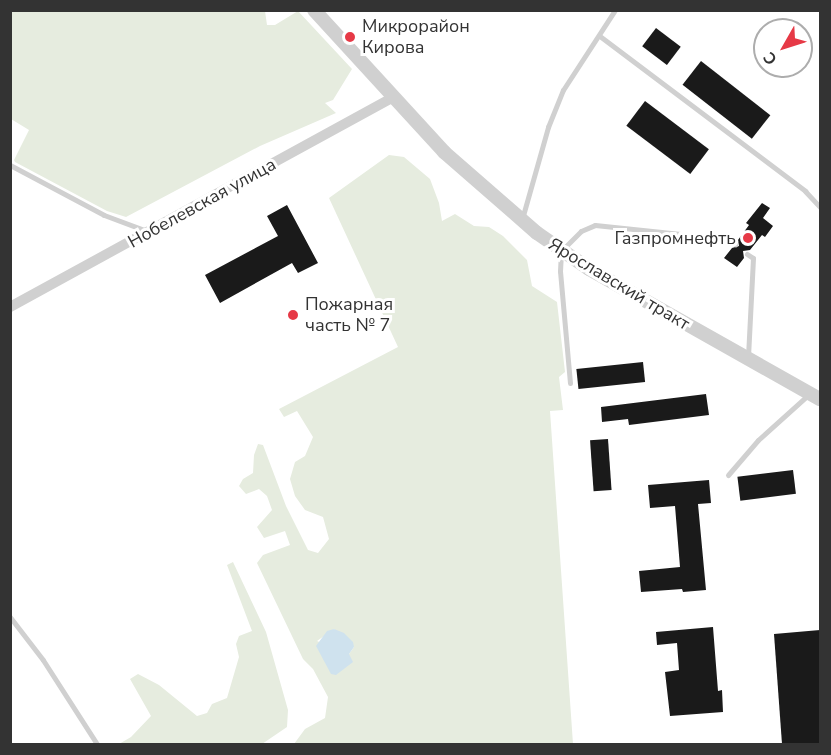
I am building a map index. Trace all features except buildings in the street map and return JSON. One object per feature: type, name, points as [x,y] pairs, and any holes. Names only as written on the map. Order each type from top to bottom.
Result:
[{"type":"street","name":"Ярославский тракт","points":[[314,10],[392,98],[469,177],[521,221],[561,251],[815,396]]},
{"type":"street","name":"Нобелевская улица","points":[[10,307],[392,98]]},
{"type":"lane","points":[[521,221],[548,127],[563,90],[615,10]]},
{"type":"lane","points":[[600,36],[805,191],[820,207]]},
{"type":"lane","points":[[10,165],[104,215],[149,231]]},
{"type":"lane","points":[[570,383],[560,272],[561,251],[581,231],[596,225],[728,239],[735,244]]},
{"type":"lane","points":[[747,254],[753,258],[748,359]]},
{"type":"lane","points":[[728,475],[758,440],[815,396]]},
{"type":"lane","points":[[10,617],[44,660],[97,744]]},
{"type":"shaded area","points":[[10,11],[265,11],[267,25],[275,25],[298,11],[352,69],[333,100],[325,103],[336,113],[260,146],[126,217],[107,211],[15,162],[29,130],[11,119]]},
{"type":"shaded area","points":[[389,155],[404,157],[430,179],[439,203],[442,221],[455,214],[474,226],[489,227],[503,236],[527,260],[532,286],[557,302],[565,372],[559,377],[563,410],[550,411],[573,744],[294,744],[305,729],[325,718],[328,697],[313,669],[303,659],[257,563],[263,555],[290,545],[285,531],[264,538],[257,527],[272,510],[267,496],[259,489],[246,494],[239,486],[243,479],[253,473],[254,455],[258,444],[263,445],[286,506],[308,550],[318,553],[329,539],[323,517],[305,510],[295,496],[290,479],[295,462],[305,456],[313,437],[297,411],[284,417],[279,409],[398,347],[329,198]],"holes":[[[334,629],[354,647],[349,654],[317,641]]]},
{"type":"shaded area","points":[[233,562],[266,632],[288,710],[287,727],[262,744],[119,744],[131,737],[151,716],[130,679],[138,674],[159,685],[197,716],[207,713],[212,704],[227,698],[239,657],[236,644],[239,636],[252,631],[227,565]]},
{"type":"water","points":[[334,629],[344,633],[353,642],[354,647],[349,654],[353,662],[336,675],[331,674],[316,646],[327,631]]},
{"type":"place","name":"Микрорайон Кирова","points":[[350,37]]},
{"type":"place","name":"Газпромнефть","points":[[748,238]]},
{"type":"place","name":"Пожарная часть № 7","points":[[293,315]]}]
